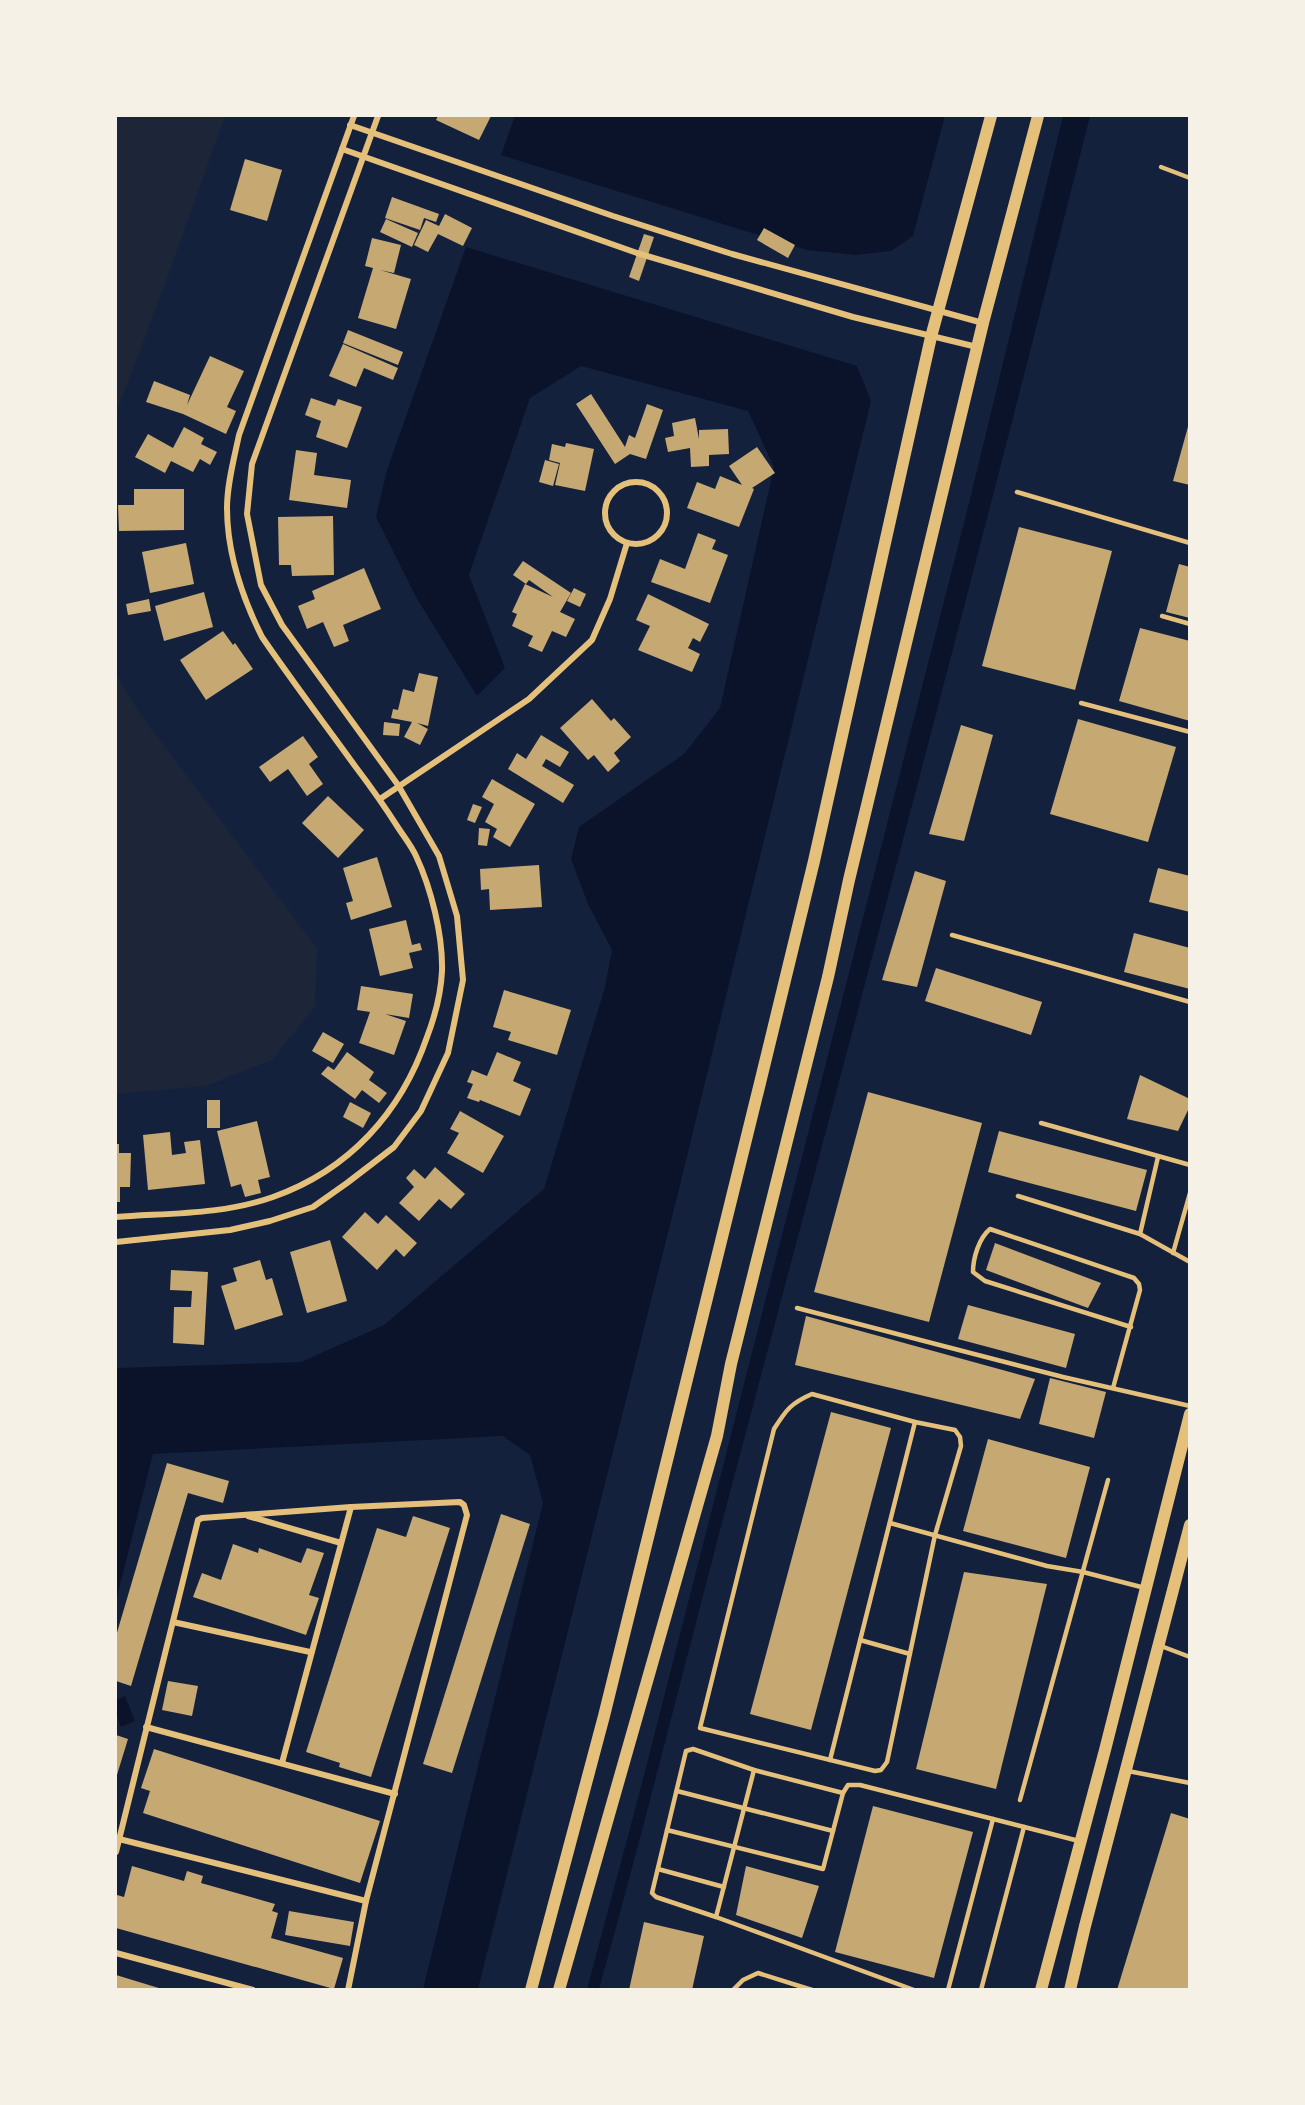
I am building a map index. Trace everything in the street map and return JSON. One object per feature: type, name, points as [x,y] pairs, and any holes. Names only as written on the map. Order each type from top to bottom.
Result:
[{"type":"main road","points":[[531,1989],[604,1716],[814,861],[931,337],[991,116]]},
{"type":"main road","points":[[560,1989],[717,1436],[731,1364],[828,977],[851,869],[983,322],[1038,116]]},
{"type":"main road","points":[[1041,1989],[1190,1414]]},
{"type":"main road","points":[[1070,1989],[1190,1526]]},
{"type":"street","points":[[116,1217],[226,1210],[273,1197],[313,1179],[352,1152],[379,1126],[404,1091],[420,1058],[439,996],[442,970],[440,934],[416,856],[380,799],[262,637],[239,585],[227,508],[230,473],[239,435],[354,116]]},
{"type":"street","points":[[116,1242],[231,1230],[270,1221],[313,1207],[394,1147],[421,1111],[448,1053],[463,980],[457,916],[439,856],[398,787],[282,625],[261,585],[247,514],[252,464],[378,116]]},
{"type":"street","points":[[350,125],[613,216],[732,254],[983,322]]},
{"type":"street","points":[[342,149],[637,253],[852,317],[977,347]]},
{"type":"street","points":[[636,481],[645,483],[660,492],[665,500],[667,517],[659,534],[644,543],[627,543],[612,533],[605,517],[605,508],[613,492],[620,486],[636,481]]},
{"type":"street","points":[[380,799],[529,699],[592,640],[610,599],[627,543]]},
{"type":"street","points":[[116,1852],[197,1522],[202,1518],[351,1507],[456,1501],[464,1505],[467,1515],[366,1901],[348,1989]]},
{"type":"street","points":[[282,1763],[351,1507]]},
{"type":"street","points":[[245,1515],[341,1544]]},
{"type":"street","points":[[173,1622],[310,1653]]},
{"type":"street","points":[[146,1727],[395,1794]]},
{"type":"street","points":[[119,1839],[366,1901]]},
{"type":"street","points":[[116,1953],[253,1989]]},
{"type":"lane","points":[[1161,167],[1190,178]]},
{"type":"lane","points":[[1017,492],[1190,543]]},
{"type":"lane","points":[[1162,616],[1190,624]]},
{"type":"lane","points":[[1081,703],[1190,732]]},
{"type":"lane","points":[[952,935],[1190,1002]]},
{"type":"lane","points":[[1041,1123],[1190,1165]]},
{"type":"lane","points":[[1140,1234],[1158,1157]]},
{"type":"lane","points":[[1173,1253],[1190,1193]]},
{"type":"lane","points":[[1017,1196],[1140,1234],[1190,1262]]},
{"type":"lane","points":[[1113,1388],[1131,1327],[1140,1290],[1139,1284],[1134,1278],[990,1229],[985,1233],[973,1263],[973,1272],[978,1277],[1131,1327]]},
{"type":"lane","points":[[797,1308],[1063,1377],[1190,1406]]},
{"type":"lane","points":[[812,1394],[915,1422],[955,1430],[962,1446],[935,1535],[885,1767],[875,1771],[699,1728],[774,1429],[785,1411],[796,1401],[812,1394]]},
{"type":"lane","points":[[830,1760],[915,1422]]},
{"type":"lane","points":[[1020,1800],[1108,1480]]},
{"type":"lane","points":[[890,1523],[1047,1566],[1083,1572],[1145,1588]]},
{"type":"lane","points":[[860,1640],[910,1654]]},
{"type":"lane","points":[[1158,1645],[1190,1657]]},
{"type":"lane","points":[[843,1792],[754,1770],[693,1749],[686,1751],[652,1891],[656,1898],[716,1917],[914,1989]]},
{"type":"lane","points":[[716,1917],[754,1770]]},
{"type":"lane","points":[[1125,1770],[1190,1783]]},
{"type":"lane","points":[[667,1830],[823,1869],[843,1792],[848,1785],[860,1785],[1080,1842]]},
{"type":"lane","points":[[677,1791],[833,1831]]},
{"type":"lane","points":[[948,1989],[993,1819]]},
{"type":"lane","points":[[981,1989],[1024,1827]]},
{"type":"lane","points":[[658,1869],[724,1887]]},
{"type":"lane","points":[[734,1989],[743,1980],[758,1973],[812,1989]]},
{"type":"shaded area","points":[[116,116],[225,116],[116,414]]},
{"type":"shaded area","points":[[515,116],[945,116],[913,236],[891,251],[855,255],[807,250],[501,155]]},
{"type":"shaded area","points":[[1063,116],[1090,116],[869,969],[633,1863],[599,1989],[587,1989],[641,1787],[969,503]]},
{"type":"shaded area","points":[[466,247],[857,366],[871,401],[680,1185],[478,1989],[423,1989],[543,1503],[530,1455],[503,1436],[153,1454],[116,1601],[116,1368],[301,1362],[384,1325],[544,1189],[605,987],[612,950],[588,904],[571,859],[579,827],[684,754],[720,708],[774,467],[748,411],[581,366],[530,398],[469,575],[505,668],[477,696],[416,597],[376,517],[387,470]]},
{"type":"shaded area","points":[[116,674],[140,714],[317,948],[315,1006],[272,1060],[205,1086],[116,1094]]},
{"type":"shaded area","points":[[125,1696],[135,1721],[121,1727],[116,1713],[116,1700]]},
{"type":"building","points":[[438,116],[491,116],[479,140],[436,120]]},
{"type":"building","points":[[245,159],[282,170],[267,221],[230,210]]},
{"type":"building","points":[[392,197],[439,214],[436,222],[424,218],[420,230],[385,218]]},
{"type":"building","points":[[445,214],[472,228],[463,246],[438,234],[428,252],[414,245],[426,220],[439,226]]},
{"type":"building","points":[[386,219],[418,233],[412,247],[380,232]]},
{"type":"building","points":[[764,228],[795,245],[788,258],[757,240]]},
{"type":"building","points":[[644,234],[654,237],[639,281],[629,277]]},
{"type":"building","points":[[372,238],[401,245],[394,273],[380,270],[411,279],[396,329],[358,318],[373,268],[365,266]]},
{"type":"building","points":[[348,330],[403,352],[398,365],[343,343]]},
{"type":"building","points":[[343,344],[398,368],[393,380],[364,368],[356,387],[329,376]]},
{"type":"building","points":[[210,356],[244,371],[227,407],[236,411],[226,434],[183,414],[146,402],[154,381],[190,395],[187,405]]},
{"type":"building","points":[[591,394],[625,447],[629,435],[635,438],[647,404],[663,410],[646,459],[630,454],[615,464],[576,404]]},
{"type":"building","points":[[311,398],[335,406],[338,399],[362,407],[347,448],[316,437],[321,421],[305,415]]},
{"type":"building","points":[[695,418],[699,439],[699,430],[728,429],[729,454],[709,455],[709,466],[691,467],[690,448],[668,452],[665,438],[674,436],[672,423]]},
{"type":"building","points":[[1190,423],[1190,485],[1173,481]]},
{"type":"building","points":[[184,427],[204,438],[201,444],[217,452],[210,465],[200,459],[193,472],[171,461],[165,473],[135,457],[148,434],[173,448]]},
{"type":"building","points":[[566,443],[594,449],[585,491],[555,485],[560,463],[549,460],[552,444],[565,447]]},
{"type":"building","points":[[757,447],[775,473],[752,488],[754,489],[739,527],[687,508],[697,482],[715,489],[720,476],[742,485],[729,466]]},
{"type":"building","points":[[296,450],[317,453],[314,475],[351,480],[347,508],[289,500]]},
{"type":"building","points":[[545,460],[559,464],[553,486],[539,482]]},
{"type":"building","points":[[134,489],[184,489],[184,530],[119,531],[118,505],[134,505]]},
{"type":"building","points":[[333,516],[334,575],[292,576],[291,565],[279,565],[278,517]]},
{"type":"building","points":[[1019,527],[1112,551],[1075,690],[982,666]]},
{"type":"building","points":[[698,533],[716,540],[712,549],[728,555],[710,603],[651,582],[660,559],[685,569]]},
{"type":"building","points":[[186,543],[194,584],[150,593],[142,552]]},
{"type":"building","points":[[523,561],[571,593],[560,612],[575,619],[566,637],[552,631],[542,652],[528,646],[533,636],[512,626],[517,614],[512,612],[525,584],[553,597],[529,580],[526,584],[513,575]]},
{"type":"building","points":[[1179,564],[1190,567],[1190,618],[1166,612]]},
{"type":"building","points":[[364,568],[381,609],[343,625],[349,641],[334,647],[323,622],[307,629],[298,606],[315,599],[312,591]]},
{"type":"building","points":[[574,588],[586,594],[580,607],[567,601]]},
{"type":"building","points":[[204,592],[213,627],[164,641],[155,606]]},
{"type":"building","points":[[648,594],[709,624],[700,642],[693,638],[688,648],[700,654],[692,672],[638,650],[650,626],[636,620]]},
{"type":"building","points":[[149,599],[151,611],[128,615],[126,604]]},
{"type":"building","points":[[1140,628],[1190,641],[1190,721],[1119,701]]},
{"type":"building","points":[[223,631],[233,645],[235,643],[253,669],[206,700],[180,660]]},
{"type":"building","points":[[419,673],[438,677],[428,726],[417,723],[428,729],[420,745],[404,737],[412,722],[391,718],[393,709],[398,710],[403,689],[414,692]]},
{"type":"building","points":[[592,699],[611,721],[614,718],[631,737],[614,753],[620,761],[608,772],[594,755],[588,760],[560,728]]},
{"type":"building","points":[[1078,719],[1176,747],[1148,842],[1050,814]]},
{"type":"building","points":[[384,722],[400,724],[399,736],[383,735]]},
{"type":"building","points":[[961,725],[993,735],[964,841],[929,834]]},
{"type":"building","points":[[541,735],[569,752],[560,767],[546,759],[542,766],[574,785],[563,803],[508,769],[517,753],[526,759]]},
{"type":"building","points":[[303,736],[318,757],[309,764],[323,784],[307,796],[288,769],[270,782],[259,767]]},
{"type":"building","points":[[492,779],[535,804],[510,847],[493,837],[497,829],[485,822],[494,804],[482,797]]},
{"type":"building","points":[[328,796],[364,830],[338,858],[302,823]]},
{"type":"building","points":[[473,804],[482,807],[475,823],[467,820]]},
{"type":"building","points":[[479,828],[490,829],[487,846],[478,845]]},
{"type":"building","points":[[377,857],[392,907],[351,920],[346,903],[353,901],[343,868]]},
{"type":"building","points":[[539,865],[542,907],[490,910],[489,889],[481,890],[480,869]]},
{"type":"building","points":[[1158,868],[1190,876],[1190,912],[1149,902]]},
{"type":"building","points":[[915,871],[946,881],[917,987],[882,980]]},
{"type":"building","points":[[406,920],[412,945],[420,943],[422,950],[409,953],[413,968],[380,976],[369,929]]},
{"type":"building","points":[[1134,933],[1190,948],[1190,989],[1124,972]]},
{"type":"building","points":[[936,968],[1042,1002],[1031,1035],[925,1001]]},
{"type":"building","points":[[361,986],[413,994],[409,1018],[385,1014],[406,1021],[394,1055],[359,1043],[370,1012],[357,1010]]},
{"type":"building","points":[[504,990],[571,1010],[557,1055],[508,1040],[511,1032],[493,1027]]},
{"type":"building","points":[[323,1032],[344,1044],[333,1063],[312,1051]]},
{"type":"building","points":[[347,1052],[374,1072],[369,1080],[387,1093],[379,1103],[362,1090],[355,1099],[321,1074],[328,1066],[334,1070]]},
{"type":"building","points":[[497,1052],[521,1062],[513,1081],[531,1089],[520,1116],[480,1100],[479,1102],[467,1098],[473,1084],[467,1082],[472,1070],[487,1076]]},
{"type":"building","points":[[1140,1075],[1190,1099],[1190,1106],[1178,1131],[1127,1119]]},
{"type":"building","points":[[868,1092],[982,1123],[929,1322],[814,1292]]},
{"type":"building","points":[[207,1100],[220,1100],[220,1128],[207,1128]]},
{"type":"building","points":[[350,1102],[371,1113],[363,1128],[343,1117]]},
{"type":"building","points":[[460,1111],[504,1136],[483,1173],[447,1153],[459,1133],[450,1129]]},
{"type":"building","points":[[257,1121],[270,1177],[258,1180],[261,1193],[245,1197],[241,1184],[231,1187],[217,1131]]},
{"type":"building","points":[[999,1131],[1147,1170],[1136,1211],[988,1172]]},
{"type":"building","points":[[170,1132],[172,1155],[186,1153],[184,1142],[200,1140],[205,1184],[148,1190],[143,1135]]},
{"type":"building","points":[[116,1144],[119,1144],[119,1153],[131,1153],[130,1187],[120,1187],[120,1202],[116,1202]]},
{"type":"building","points":[[435,1167],[465,1194],[451,1209],[439,1199],[419,1221],[399,1203],[414,1187],[406,1178],[414,1169],[425,1179]]},
{"type":"building","points":[[365,1212],[378,1224],[386,1215],[417,1243],[404,1257],[396,1249],[377,1270],[342,1237]]},
{"type":"building","points":[[330,1240],[347,1301],[307,1313],[290,1252]]},
{"type":"building","points":[[995,1243],[1101,1283],[1088,1308],[986,1270]]},
{"type":"building","points":[[260,1260],[266,1280],[272,1278],[283,1315],[235,1330],[221,1286],[237,1281],[233,1268]]},
{"type":"building","points":[[171,1270],[208,1272],[204,1345],[173,1343],[174,1307],[191,1307],[192,1291],[170,1290]]},
{"type":"building","points":[[968,1305],[1075,1334],[1066,1368],[958,1339]]},
{"type":"building","points":[[806,1316],[1035,1379],[1020,1419],[795,1365]]},
{"type":"building","points":[[1050,1378],[1106,1392],[1094,1438],[1039,1424]]},
{"type":"building","points":[[831,1412],[891,1428],[811,1730],[750,1714]]},
{"type":"building","points":[[988,1439],[1090,1467],[1066,1558],[963,1531]]},
{"type":"building","points":[[167,1463],[229,1481],[223,1503],[188,1493],[131,1686],[116,1681],[116,1636]]},
{"type":"building","points":[[501,1514],[530,1524],[452,1773],[423,1764]]},
{"type":"building","points":[[413,1516],[450,1528],[371,1777],[339,1767],[340,1763],[306,1752],[377,1528],[406,1537]]},
{"type":"building","points":[[233,1544],[258,1553],[259,1548],[301,1563],[307,1548],[324,1553],[309,1595],[319,1598],[306,1635],[193,1597],[202,1573],[221,1580]]},
{"type":"building","points":[[964,1572],[1047,1584],[996,1789],[916,1769]]},
{"type":"building","points":[[168,1681],[198,1686],[192,1716],[162,1710]]},
{"type":"building","points":[[116,1735],[128,1739],[116,1778]]},
{"type":"building","points":[[154,1749],[380,1821],[360,1883],[143,1813],[150,1791],[141,1788]]},
{"type":"building","points":[[873,1806],[973,1832],[934,1978],[835,1952]]},
{"type":"building","points":[[1171,1813],[1190,1819],[1190,1990],[1117,1990]]},
{"type":"building","points":[[132,1866],[184,1881],[187,1871],[203,1876],[201,1883],[275,1904],[272,1911],[278,1913],[271,1938],[343,1958],[334,1989],[116,1928],[117,1895],[124,1897]]},
{"type":"building","points":[[746,1866],[819,1886],[802,1938],[736,1915]]},
{"type":"building","points":[[289,1911],[354,1922],[350,1946],[285,1935]]},
{"type":"building","points":[[644,1922],[704,1936],[692,1990],[629,1990]]},
{"type":"building","points":[[116,1975],[162,1989],[162,1990],[116,1990]]}]
